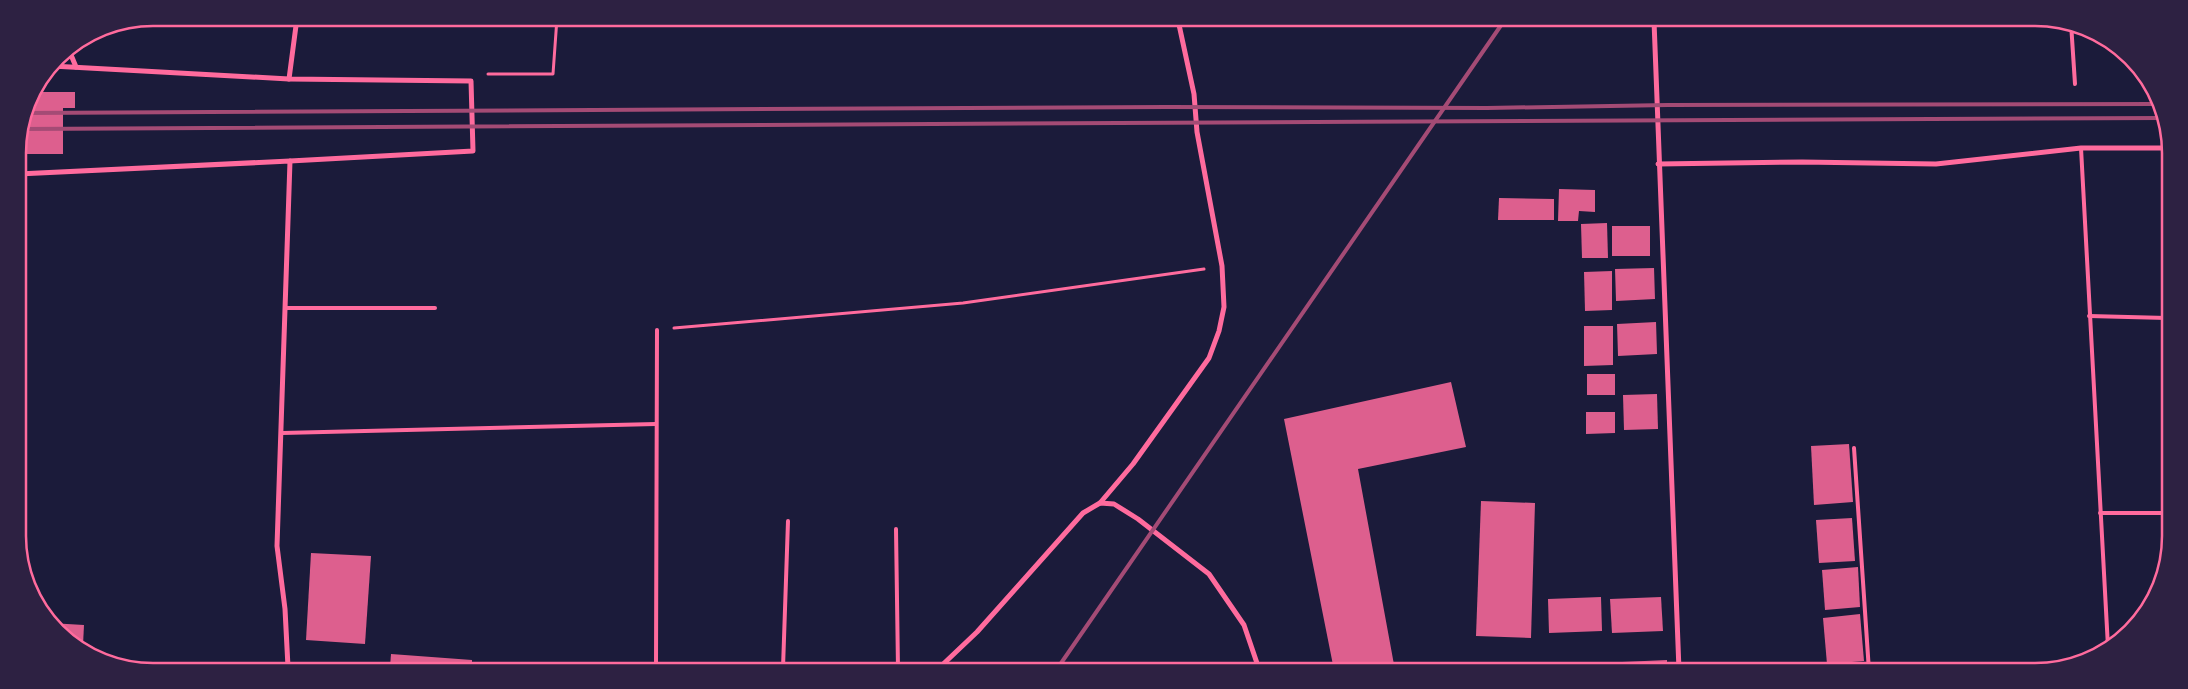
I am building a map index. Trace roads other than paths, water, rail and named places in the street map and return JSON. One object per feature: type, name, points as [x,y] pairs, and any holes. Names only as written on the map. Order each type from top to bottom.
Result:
[{"type":"street","points":[[945,663],[977,632],[1083,513],[1100,502],[1133,464],[1209,358],[1219,331],[1224,307],[1222,266],[1197,132],[1194,94],[1179,26]]},
{"type":"street","points":[[1654,26],[1679,662]]},
{"type":"street","points":[[290,78],[296,27]]},
{"type":"street","points":[[72,57],[76,67]]},
{"type":"street","points":[[27,174],[473,151],[472,81],[290,78],[62,66]]},
{"type":"street","points":[[1658,164],[1802,162],[1936,164],[2081,148],[2161,148]]},
{"type":"street","points":[[288,663],[285,609],[277,546],[290,161]]},
{"type":"street","points":[[1100,502],[1114,504],[1138,519],[1209,574],[1244,625],[1257,662]]},
{"type":"lane","points":[[2072,32],[2075,84]]},
{"type":"lane","points":[[2081,148],[2108,639]]},
{"type":"lane","points":[[285,308],[435,308]]},
{"type":"lane","points":[[2089,316],[2162,318]]},
{"type":"lane","points":[[656,330],[656,663]]},
{"type":"lane","points":[[282,433],[656,424]]},
{"type":"lane","points":[[1854,448],[1869,662]]},
{"type":"lane","points":[[2100,513],[2162,513]]},
{"type":"lane","points":[[783,663],[788,521]]},
{"type":"lane","points":[[896,529],[898,663]]},
{"type":"railway","points":[[1061,663],[1500,26]]},
{"type":"railway","points":[[34,113],[2152,104]]},
{"type":"railway","points":[[29,129],[2156,118]]}]
